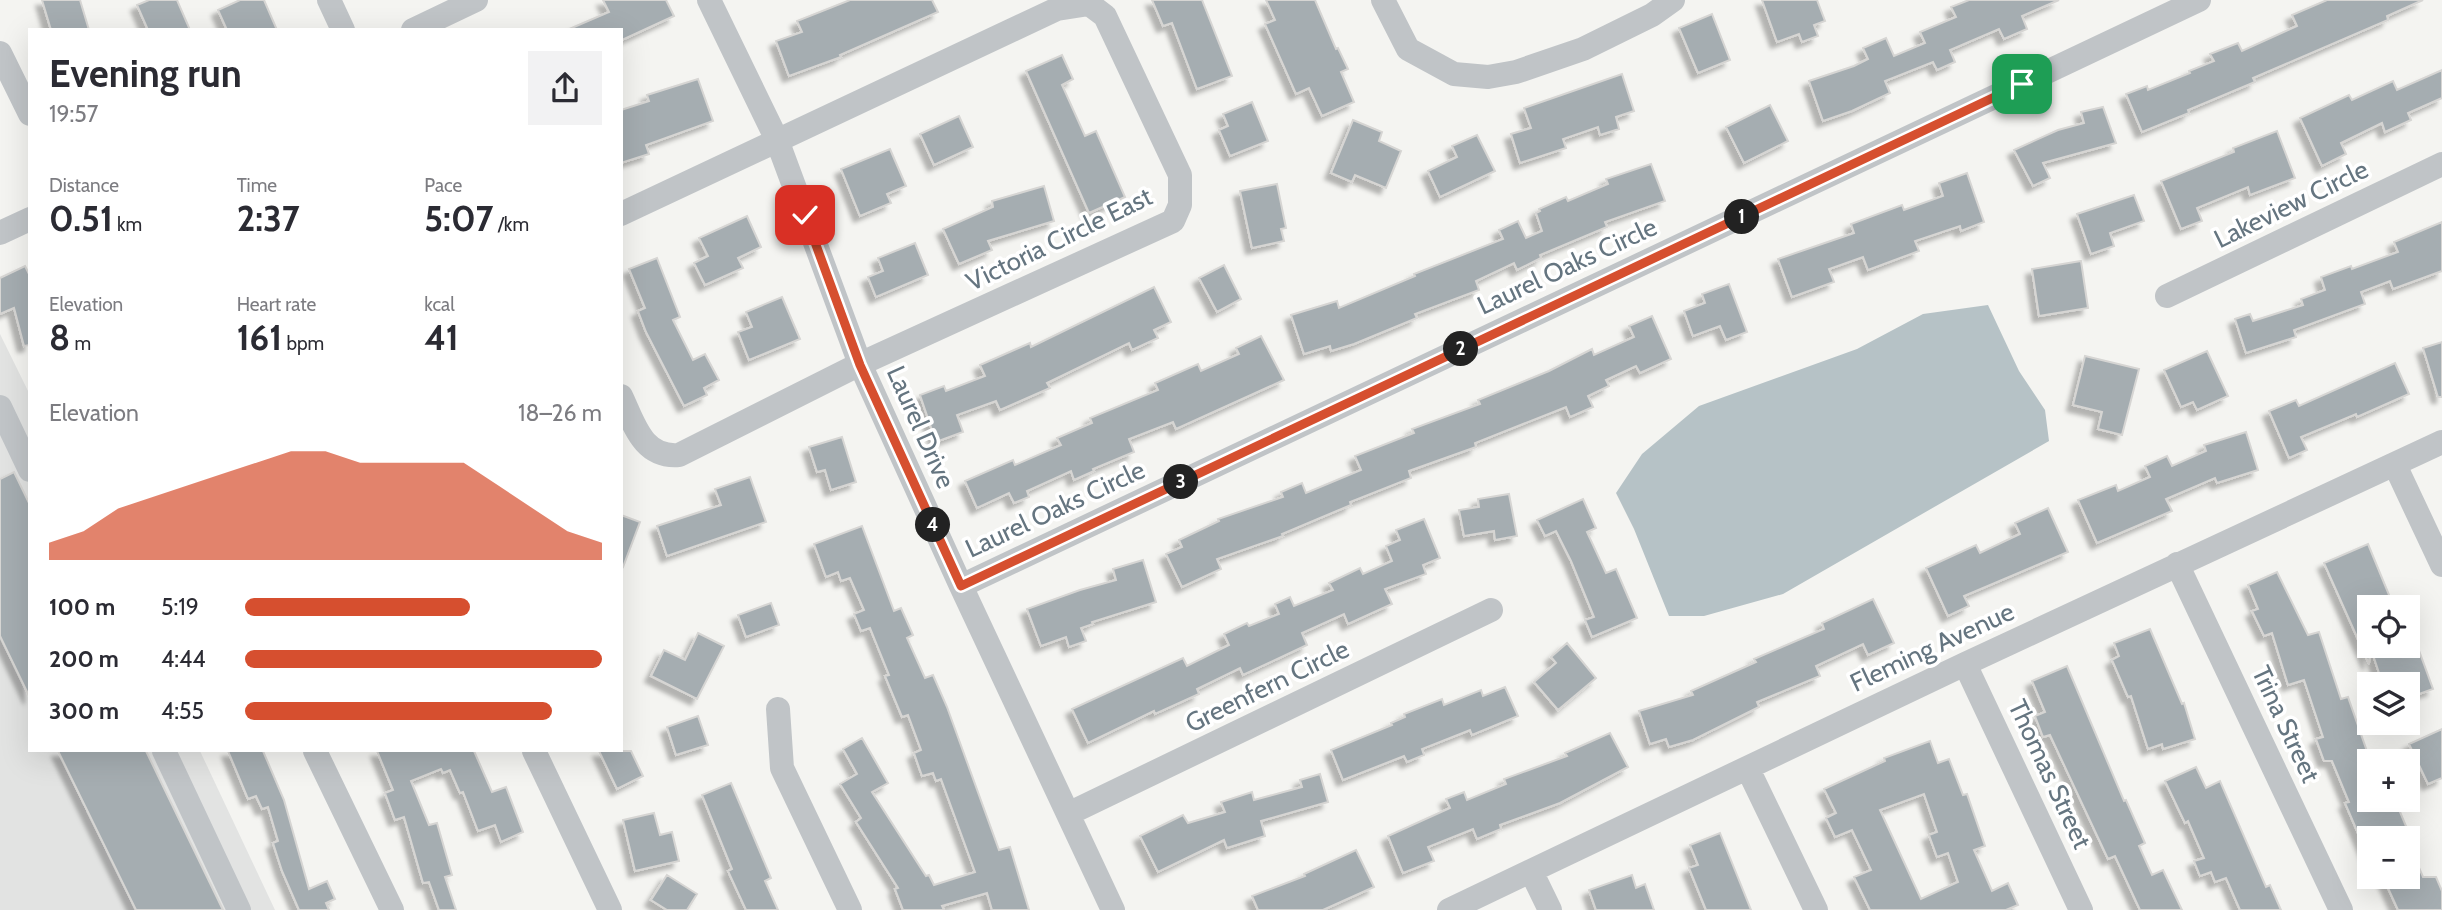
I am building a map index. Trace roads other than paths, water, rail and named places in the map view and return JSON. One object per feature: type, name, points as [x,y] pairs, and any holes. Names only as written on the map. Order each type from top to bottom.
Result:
[{"type":"street","points":[[329,0],[342,28]]},
{"type":"street","points":[[417,28],[477,0]]},
{"type":"street","name":"Laurel Drive","points":[[709,0],[777,140],[860,365],[1113,910]]},
{"type":"street","points":[[1383,0],[1408,50],[1454,74],[1488,77],[1516,72],[1583,49],[1652,15],[1673,0]]},
{"type":"street","name":"Laurel Oaks Circle","points":[[961,586],[2199,0]]},
{"type":"street","name":"Victoria Circle East","points":[[777,140],[1057,9],[1089,4],[1105,16],[1180,175],[1180,205],[1172,221],[860,365]]},
{"type":"street","points":[[0,53],[28,110]]},
{"type":"street","points":[[623,213],[777,140]]},
{"type":"street","name":"Lakeview Circle","points":[[2166,296],[2442,164]]},
{"type":"street","points":[[0,233],[28,220]]},
{"type":"street","points":[[623,400],[641,440],[664,456],[679,455],[860,365]]},
{"type":"street","points":[[0,407],[28,466]]},
{"type":"street","name":"Fleming Avenue","points":[[1449,910],[2177,564],[2442,442]]},
{"type":"street","points":[[2395,465],[2442,565]]},
{"type":"street","name":"Trina Street","points":[[2177,564],[2342,910]]},
{"type":"street","name":"Greenfern Circle","points":[[1068,814],[1491,610]]},
{"type":"street","name":"Thomas Street","points":[[1965,664],[2081,910]]},
{"type":"street","points":[[778,709],[782,768],[850,910]]},
{"type":"street","points":[[163,752],[239,910]]},
{"type":"street","points":[[315,752],[392,910]]},
{"type":"street","points":[[534,752],[610,910]]},
{"type":"street","points":[[1748,769],[1816,910]]},
{"type":"street","points":[[1531,871],[1550,910]]}]
